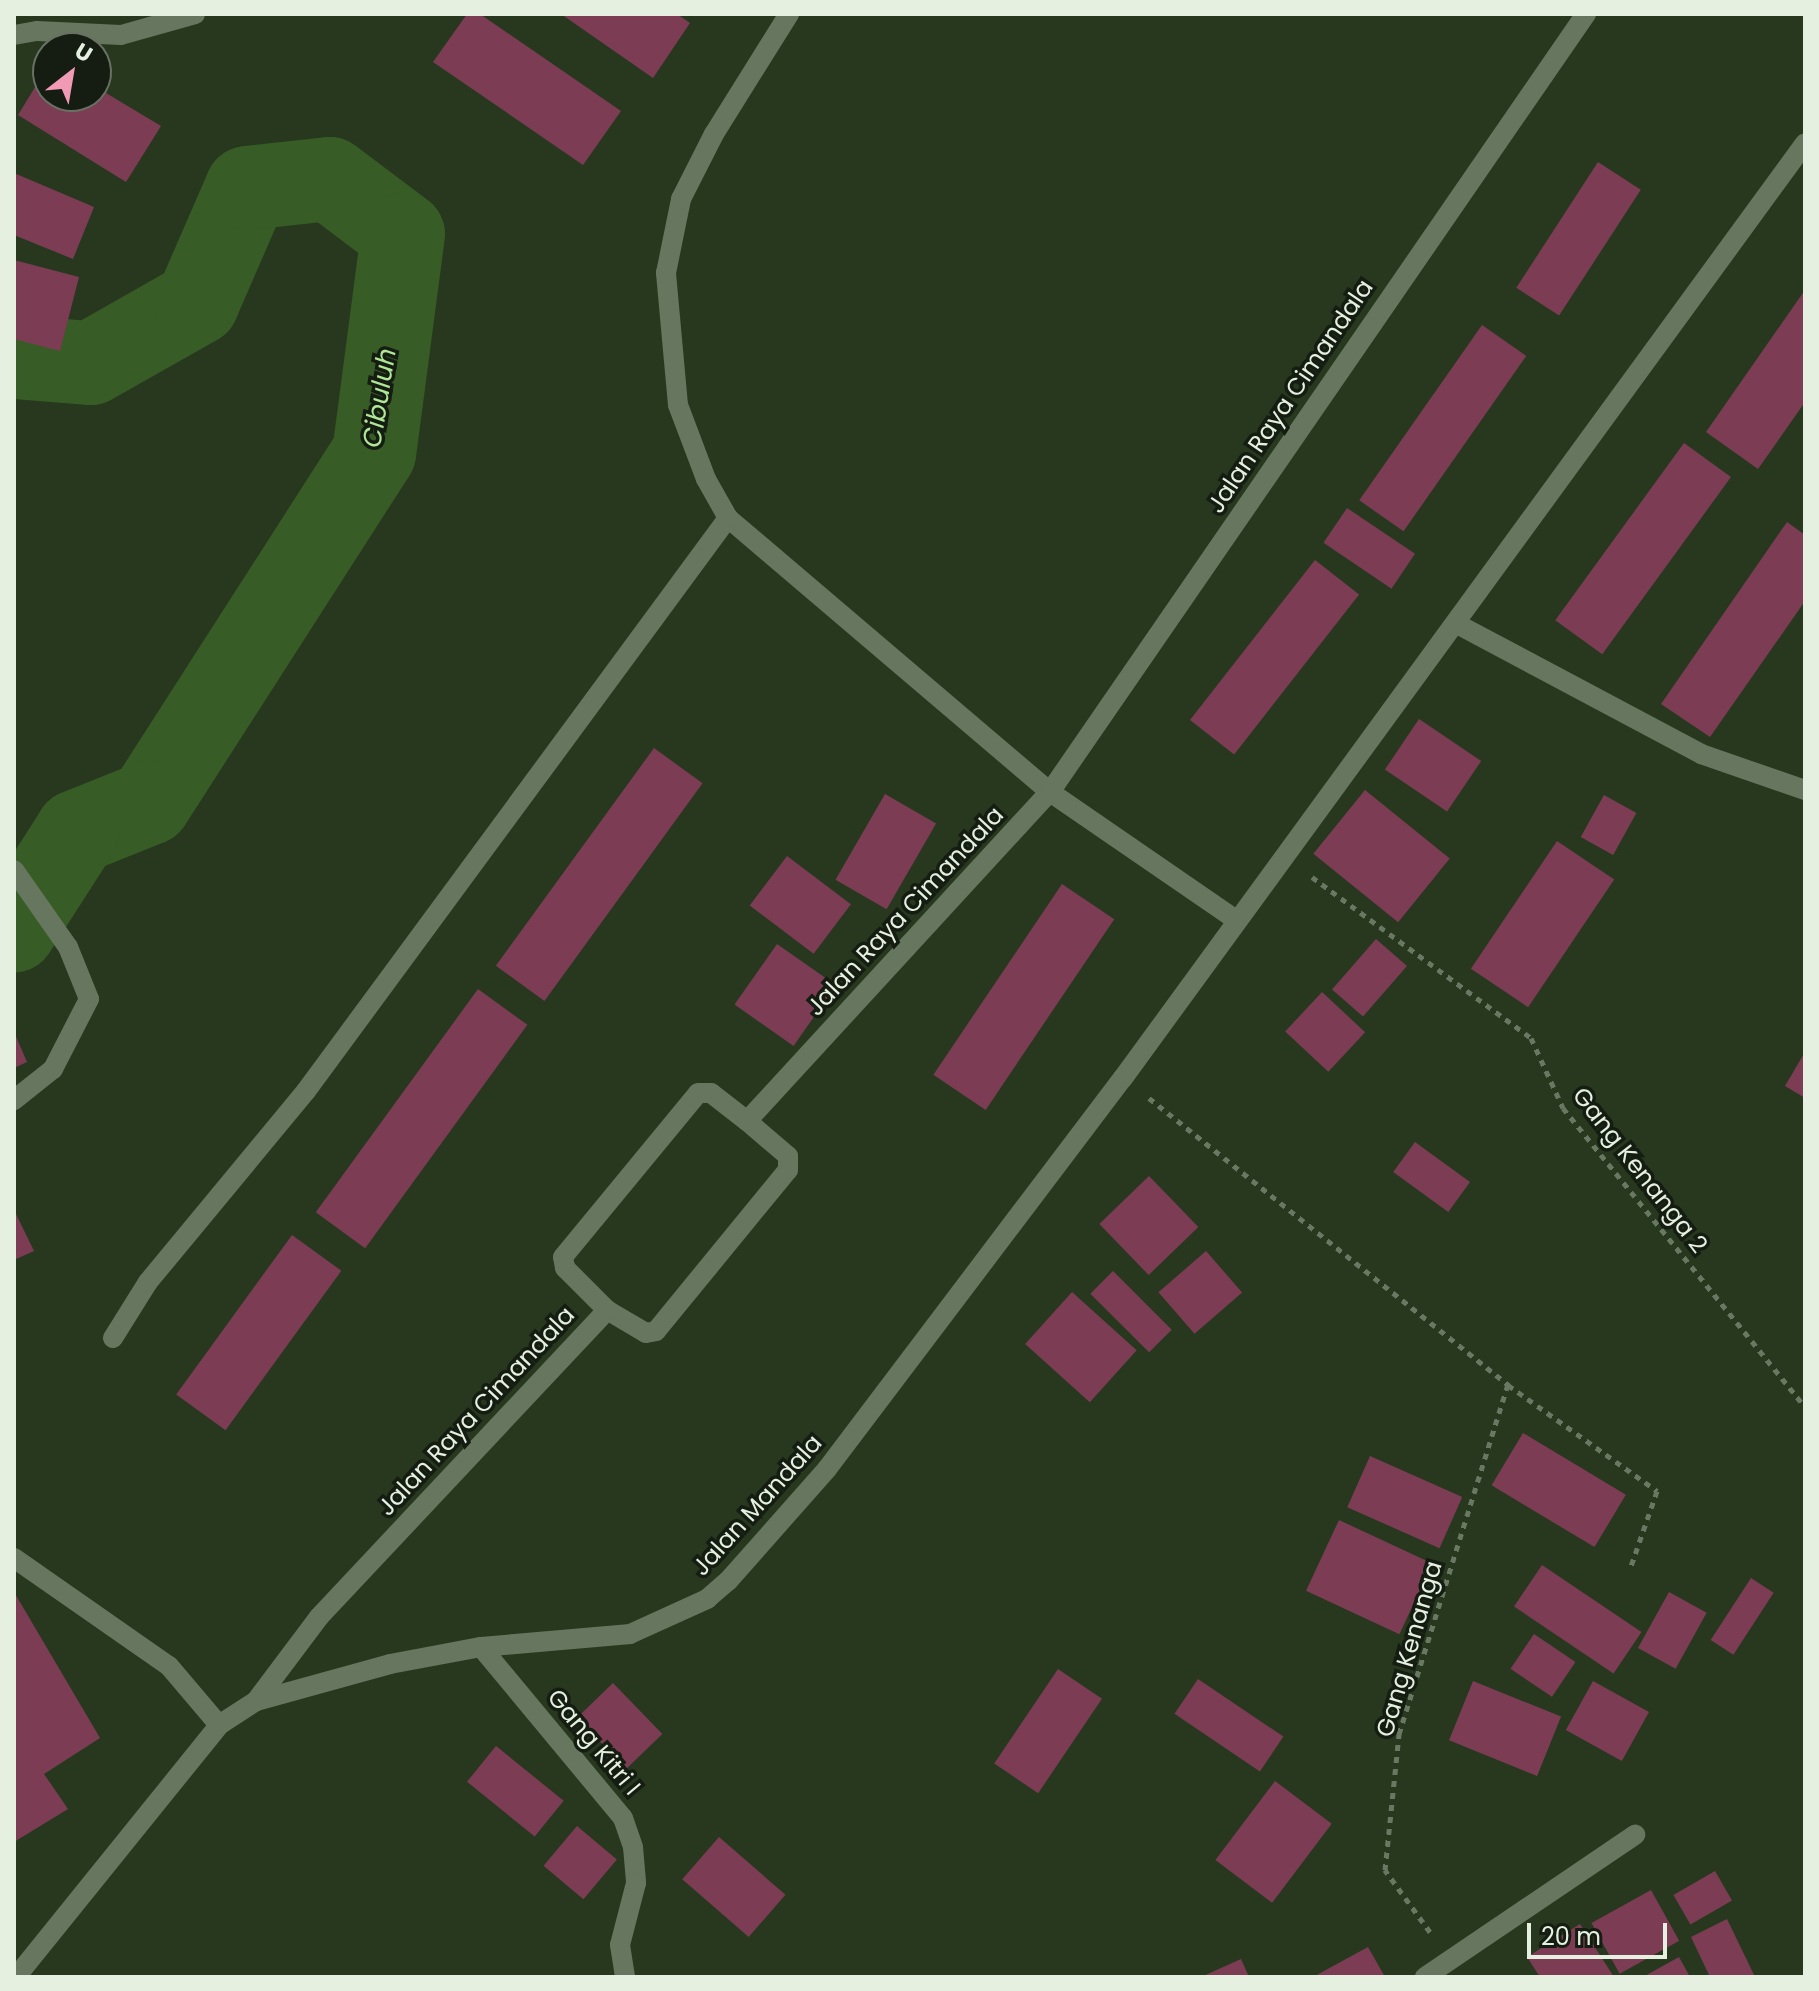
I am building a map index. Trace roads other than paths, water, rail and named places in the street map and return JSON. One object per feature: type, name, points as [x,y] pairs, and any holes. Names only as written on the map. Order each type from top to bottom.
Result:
[{"type":"street","points":[[14,35],[37,31],[121,35],[195,14]]},
{"type":"street","points":[[789,14],[714,134],[681,199],[666,273],[678,405],[706,479],[728,518],[1050,792],[1235,919],[1457,624],[1805,143]]},
{"type":"street","name":"Jalan Raya Cimandala","points":[[256,1701],[319,1617],[607,1310],[565,1268],[567,1250],[698,1093],[711,1093],[747,1121],[1050,792],[1586,14]]},
{"type":"street","points":[[113,1338],[148,1282],[306,1091],[728,518]]},
{"type":"street","points":[[1457,624],[1701,754],[1805,790]]},
{"type":"street","points":[[14,870],[75,961],[89,999],[53,1069],[14,1100]]},
{"type":"street","name":"Jalan Mandala","points":[[16,1977],[219,1725],[256,1701],[390,1664],[481,1647],[630,1634],[707,1599],[728,1581],[827,1469],[1123,1078],[1235,919]]},
{"type":"street","points":[[607,1310],[646,1333],[656,1331],[788,1170],[788,1156],[747,1121]]},
{"type":"street","points":[[14,1558],[169,1666],[219,1725]]},
{"type":"street","name":"Gang Kitri I","points":[[481,1647],[623,1818],[633,1847],[636,1883],[620,1945],[625,1977]]},
{"type":"street","points":[[1425,1977],[1448,1958],[1635,1835]]},
{"type":"waterway","name":"Cibuluh","points":[[14,357],[91,363],[197,303],[247,188],[330,179],[403,234],[374,453],[149,803],[77,832],[14,930]]}]
